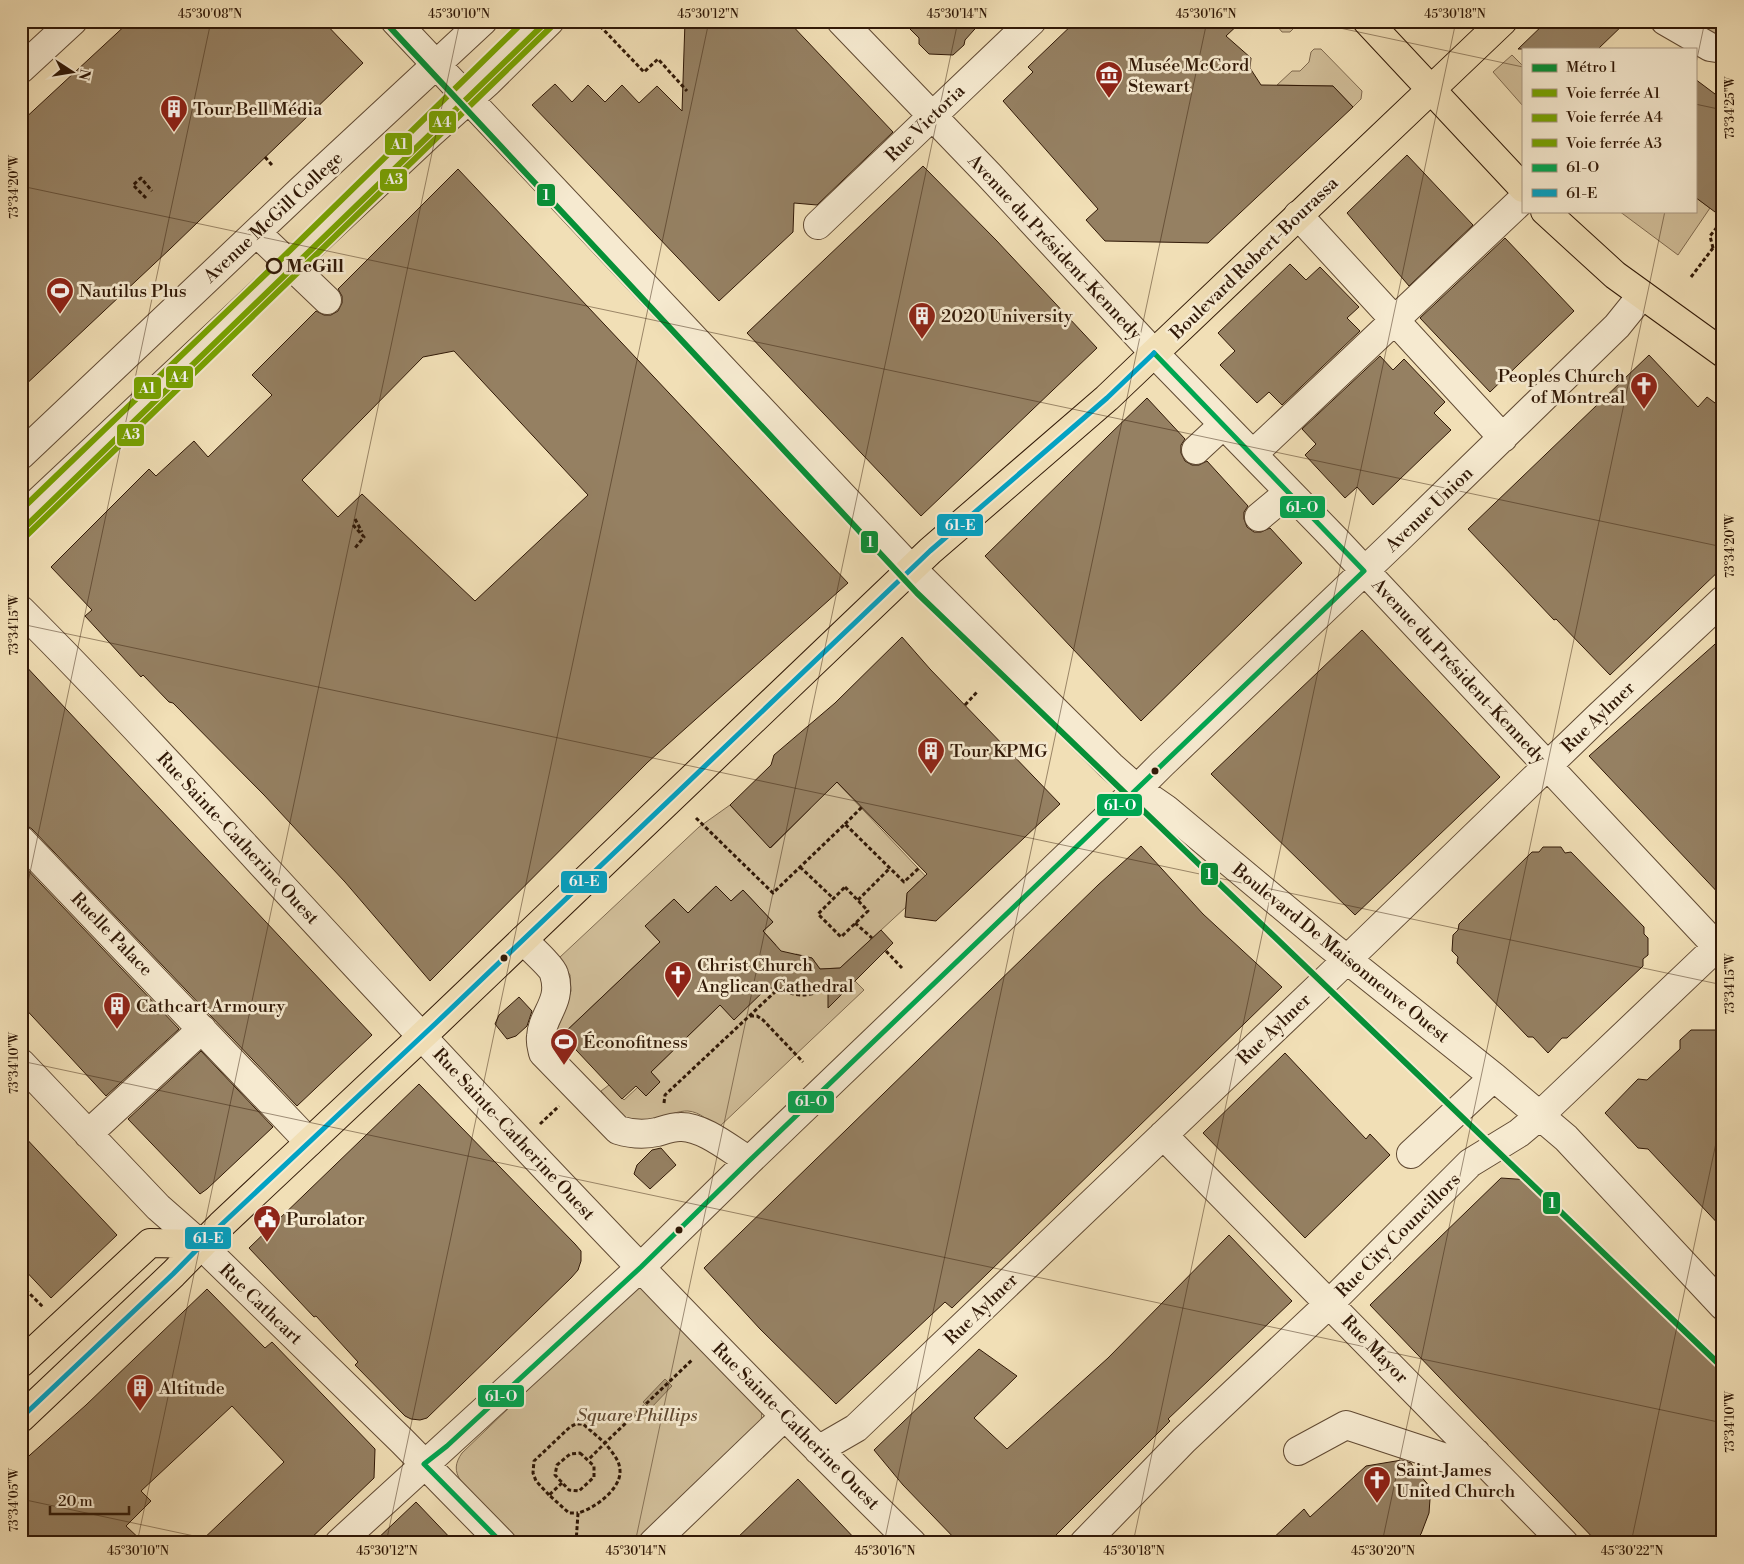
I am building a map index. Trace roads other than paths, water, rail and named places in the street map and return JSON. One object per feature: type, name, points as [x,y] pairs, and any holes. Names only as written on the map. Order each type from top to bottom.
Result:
[{"type":"main road","points":[[1367,21],[1522,187]]},
{"type":"main road","name":"Boulevard Robert-Bourassa","points":[[21,1418],[173,1274],[200,1244],[422,1036],[912,569],[1107,398],[1503,21]]},
{"type":"main road","points":[[1546,212],[1592,255],[1642,295],[1723,353]]},
{"type":"main road","points":[[21,1363],[150,1243],[200,1244]]},
{"type":"street","points":[[21,70],[73,21]]},
{"type":"street","name":"Boulevard De Maisonneuve Ouest","points":[[395,21],[912,569],[1111,766],[1138,789],[1166,808],[1347,959],[1494,1077],[1538,1117],[1566,1138],[1723,1306]]},
{"type":"street","name":"Avenue McGill College","points":[[21,455],[257,233],[300,190],[483,21]]},
{"type":"street","points":[[21,518],[550,21]]},
{"type":"street","name":"Avenue du Président-Kennedy","points":[[841,21],[933,116],[1154,353],[1253,454],[1721,947]]},
{"type":"street","name":"Rue Victoria","points":[[818,225],[1032,21]]},
{"type":"street","points":[[1665,21],[1710,48],[1723,49]]},
{"type":"street","points":[[1253,454],[1522,200]]},
{"type":"street","points":[[1298,215],[1502,438]]},
{"type":"street","points":[[257,233],[327,300]]},
{"type":"street","name":"Avenue Union","points":[[339,1543],[641,1267],[749,1161],[1138,789],[1182,744],[1502,438],[1617,326],[1642,295]]},
{"type":"street","points":[[1196,450],[1223,425]]},
{"type":"street","points":[[1259,517],[1288,492]]},
{"type":"street","name":"Rue Aylmer","points":[[818,1450],[856,1428],[1548,765],[1723,600]]},
{"type":"street","name":"Rue Sainte-Catherine Ouest","points":[[21,610],[125,715],[422,1036],[641,1267],[818,1450],[912,1543]]},
{"type":"street","name":"Ruelle Palace","points":[[21,840],[309,1142]]},
{"type":"street","points":[[523,940],[554,973],[555,1003],[544,1024],[540,1038],[543,1053],[618,1130],[630,1134],[656,1133],[680,1127],[694,1128],[714,1138],[749,1161]]},
{"type":"street","name":"Rue City Councillors","points":[[1084,1543],[1184,1440],[1330,1303],[1470,1164],[1519,1133],[1538,1117],[1721,947]]},
{"type":"street","points":[[88,1134],[202,1029]]},
{"type":"street","name":"Rue Cathcart","points":[[21,1063],[158,1207],[200,1244],[502,1543]]},
{"type":"street","points":[[1411,1154],[1494,1077]]},
{"type":"street","name":"Rue Mayor","points":[[1163,1135],[1564,1543]]},
{"type":"street","points":[[653,1543],[785,1416]]},
{"type":"street","points":[[1298,1451],[1346,1424],[1458,1462],[1476,1453]]},
{"type":"metro line","name":"1","points":[[384,21],[917,593],[1723,1368]]},
{"type":"rail line","name":"A1","points":[[21,510],[524,21]]},
{"type":"rail line","name":"A4","points":[[21,531],[547,21]]},
{"type":"rail line","name":"A3","points":[[26,536],[552,26]]},
{"type":"place","name":"Musée McCord Stewart","points":[[1109,99]]},
{"type":"place","name":"Tour Bell Média","points":[[174,133]]},
{"type":"place","name":"McGill","points":[[274,266]]},
{"type":"place","name":"Nautilus Plus","points":[[60,315]]},
{"type":"place","name":"2020 University","points":[[922,340]]},
{"type":"place","name":"Peoples Church of Montreal","points":[[1644,410]]},
{"type":"place","name":"Tour KPMG","points":[[931,775]]},
{"type":"place","name":"Christ Church Anglican Cathedral","points":[[678,999]]},
{"type":"place","name":"Cathcart Armoury","points":[[117,1030]]},
{"type":"place","name":"Éconofitness","points":[[564,1066]]},
{"type":"place","name":"Purolator","points":[[267,1243]]},
{"type":"place","name":"Altitude","points":[[140,1412]]},
{"type":"place","name":"Saint James United Church","points":[[1377,1504]]},
{"type":"park label","name":"Square Phillips","points":[[637,1415]]}]
